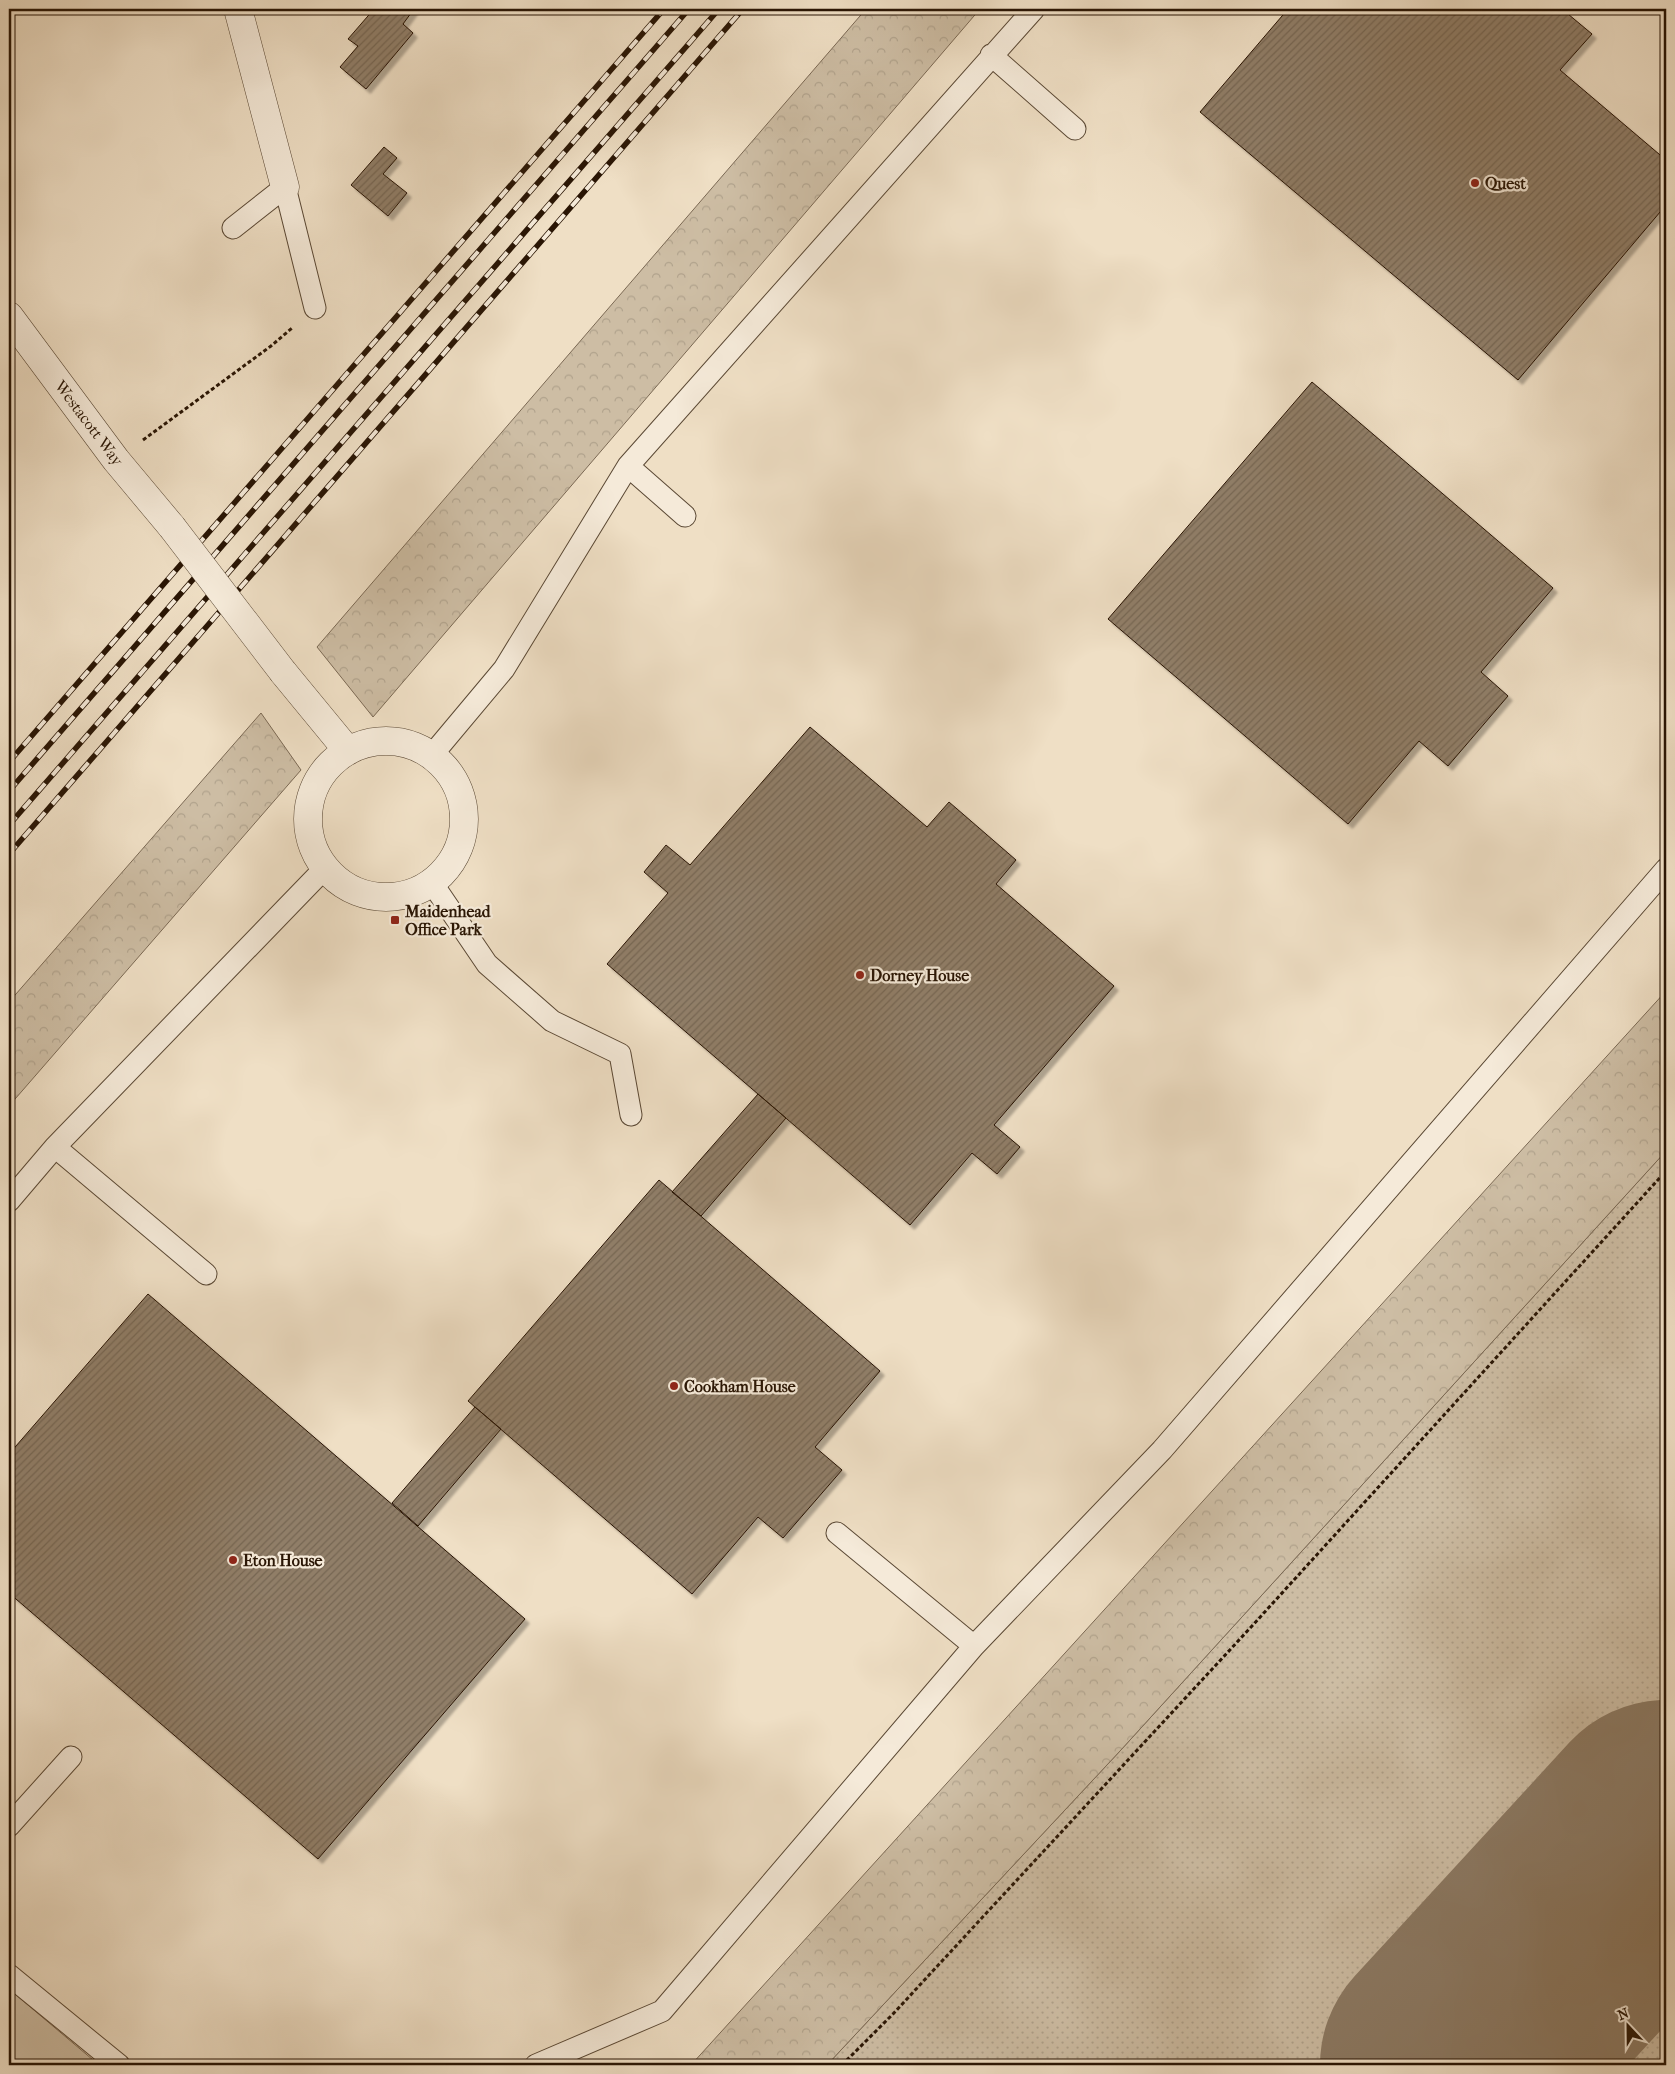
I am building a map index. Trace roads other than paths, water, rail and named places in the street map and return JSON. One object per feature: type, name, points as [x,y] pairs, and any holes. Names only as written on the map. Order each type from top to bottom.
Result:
[{"type":"street","points":[[238,9],[285,187]]},
{"type":"street","name":"Westacott Way","points":[[9,316],[116,460],[172,527],[283,672],[348,751]]},
{"type":"street","points":[[376,741],[405,743],[432,755],[449,773],[461,795],[465,819],[461,843],[450,865],[432,883],[411,894],[388,898],[364,895],[342,885],[324,869],[313,850],[308,827],[308,804],[316,783],[330,764],[348,751],[376,741]]},
{"type":"lane","points":[[432,755],[504,669],[628,466],[991,55],[1034,9]]},
{"type":"lane","points":[[991,55],[1075,129]]},
{"type":"lane","points":[[233,228],[285,187],[315,308]]},
{"type":"lane","points":[[628,466],[685,516]]},
{"type":"lane","points":[[9,1201],[55,1147],[324,869]]},
{"type":"lane","points":[[536,2065],[662,2011],[974,1646],[1162,1450],[1666,869]]},
{"type":"lane","points":[[432,883],[488,964],[552,1021],[620,1054],[631,1115]]},
{"type":"lane","points":[[55,1147],[206,1274]]},
{"type":"lane","points":[[837,1533],[974,1646]]},
{"type":"lane","points":[[9,1826],[71,1757]]},
{"type":"lane","points":[[9,1975],[119,2065]]},
{"type":"railway","points":[[9,762],[664,9]]},
{"type":"railway","points":[[9,791],[689,9]]},
{"type":"railway","points":[[9,825],[719,9]]},
{"type":"railway","points":[[9,854],[743,9]]},
{"type":"place","name":"Quest","points":[[1475,183]]},
{"type":"place","name":"Maidenhead Office Park","points":[[395,920]]},
{"type":"place","name":"Dorney House","points":[[860,975]]},
{"type":"place","name":"Cookham House","points":[[674,1386]]},
{"type":"place","name":"Eton House","points":[[233,1560]]}]
